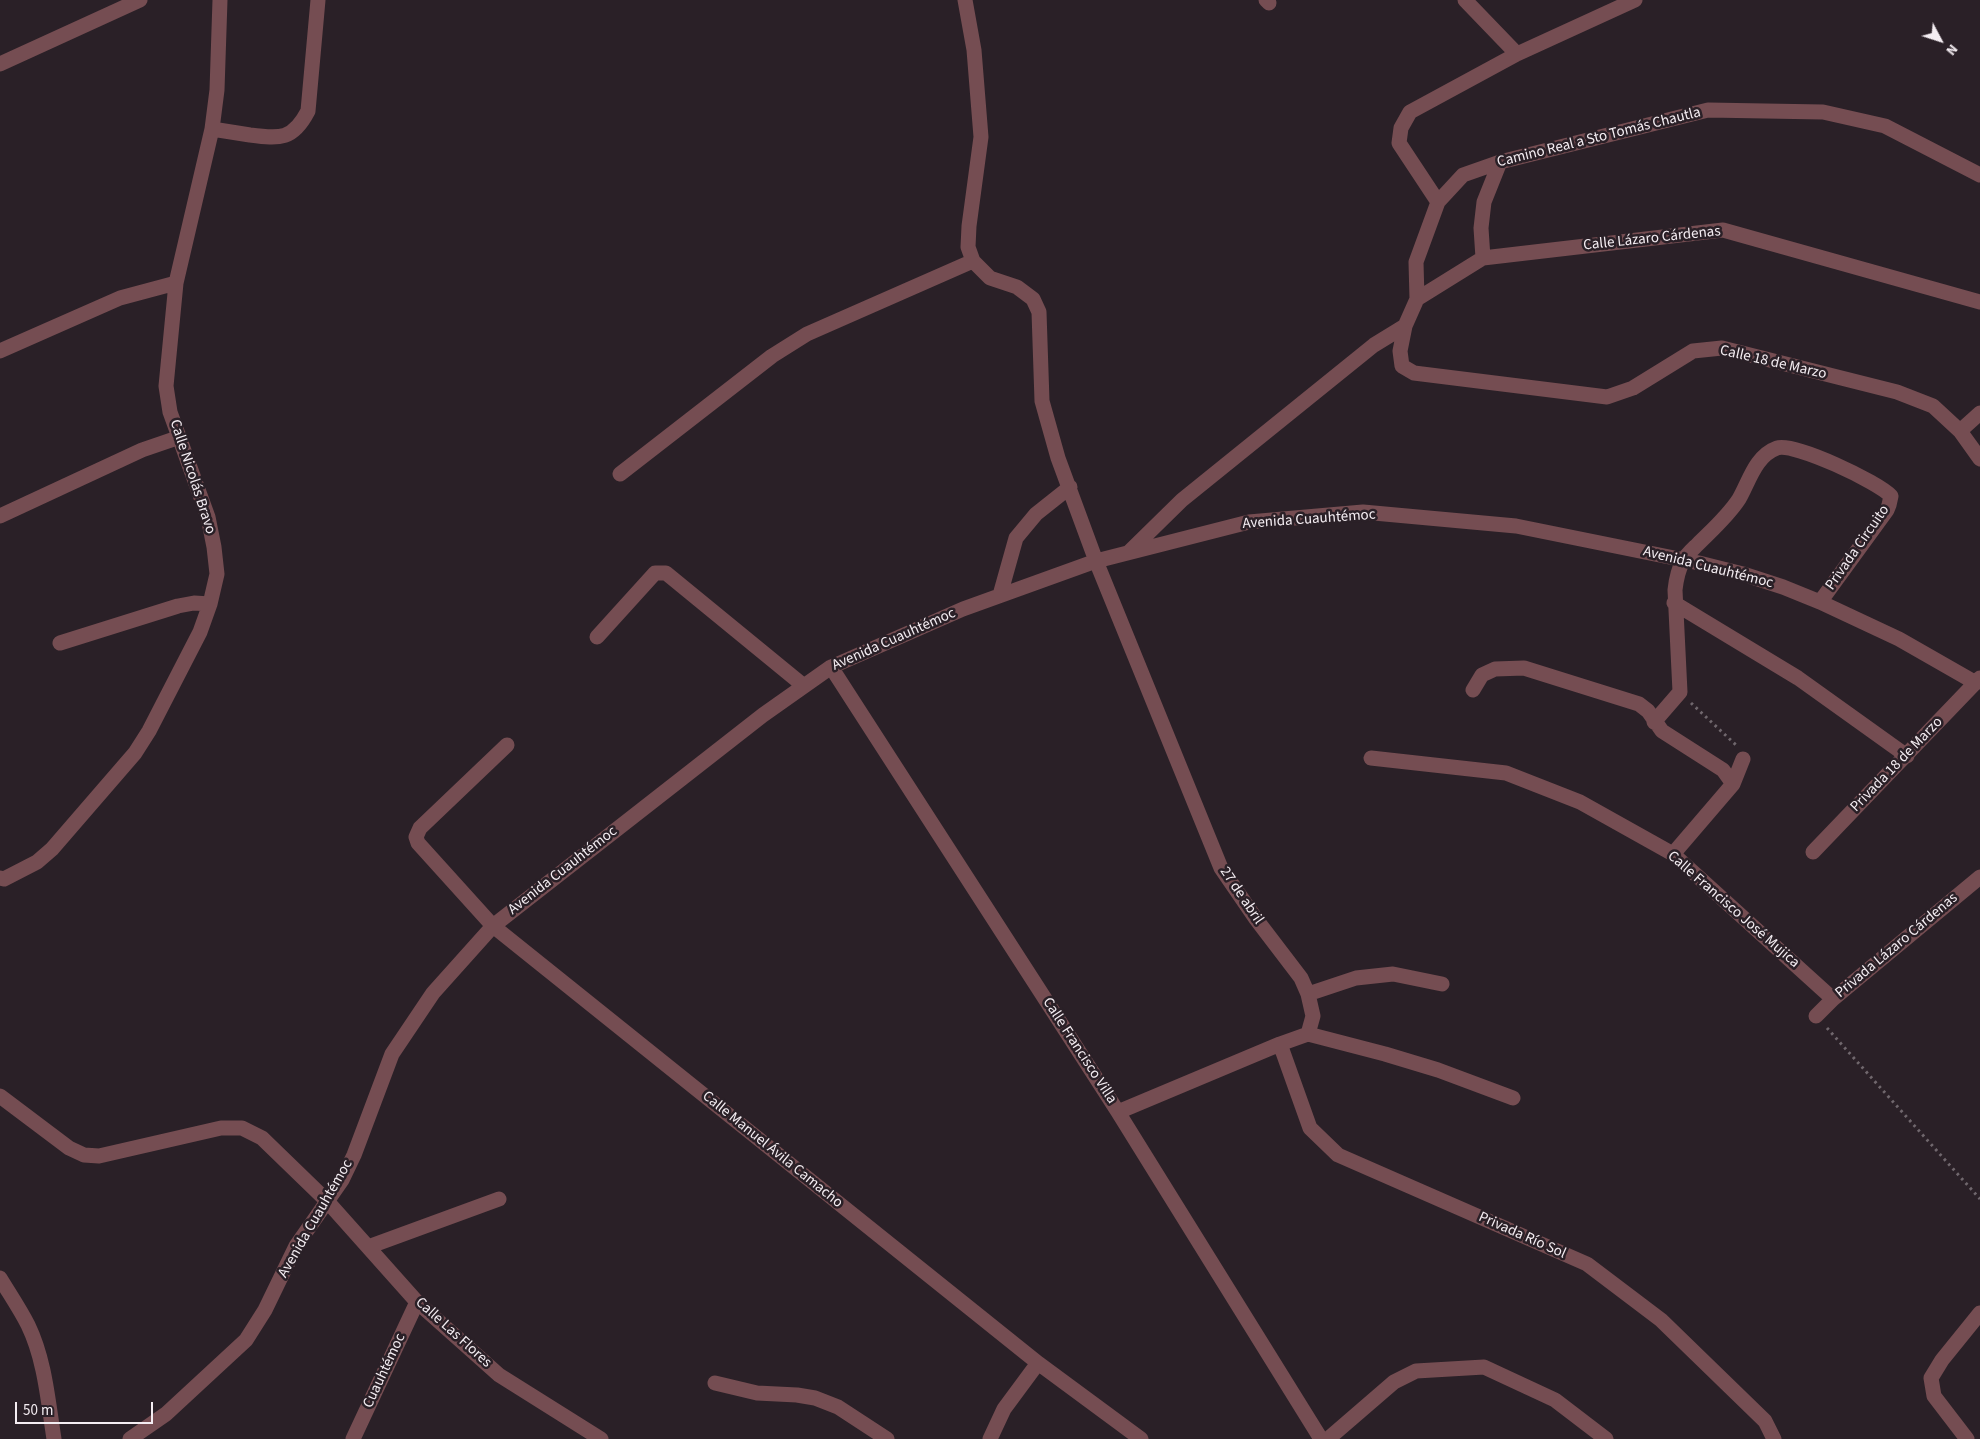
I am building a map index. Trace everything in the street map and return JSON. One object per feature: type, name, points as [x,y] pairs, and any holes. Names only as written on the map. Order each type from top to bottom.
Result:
[{"type":"street","points":[[0,64],[140,0]]},
{"type":"street","name":"Calle Nicolás Bravo","points":[[1,882],[37,862],[52,848],[135,753],[149,732],[200,632],[210,604],[216,574],[214,547],[208,517],[170,412],[166,386],[176,283],[212,129],[217,90],[220,0]]},
{"type":"street","points":[[212,129],[274,138],[294,131],[302,123],[308,111],[318,0]]},
{"type":"street","points":[[620,474],[772,356],[807,334],[972,261],[968,247],[969,226],[981,137],[974,50],[965,0]]},
{"type":"street","points":[[1465,0],[1517,54]]},
{"type":"street","points":[[1438,202],[1399,142],[1401,128],[1410,112],[1517,54],[1635,0]]},
{"type":"street","name":"Camino Real a Sto Tomás Chautla","points":[[1417,299],[1416,262],[1438,202],[1463,176],[1500,162],[1708,110],[1823,112],[1885,126],[1980,175]]},
{"type":"street","points":[[1483,258],[1480,228],[1484,202],[1500,162]]},
{"type":"street","name":"Calle Lázaro Cárdenas","points":[[1417,299],[1483,258],[1723,230],[1980,302]]},
{"type":"street","name":"27 de abril","points":[[972,261],[990,278],[1017,287],[1033,299],[1039,312],[1042,401],[1058,458],[1096,561],[1221,868],[1256,919],[1301,978],[1308,994],[1313,1016],[1308,1034]]},
{"type":"street","points":[[0,351],[120,298],[176,283]]},
{"type":"street","points":[[1130,551],[1182,500],[1374,345],[1405,326],[1417,299]]},
{"type":"street","name":"Calle 18 de Marzo","points":[[1405,326],[1400,351],[1402,366],[1414,373],[1607,397],[1633,388],[1693,352],[1722,348],[1897,392],[1933,406],[1960,431],[1980,459]]},
{"type":"street","points":[[1960,431],[1980,413]]},
{"type":"street","points":[[0,516],[142,450],[180,437]]},
{"type":"street","name":"Privada Circuito","points":[[1683,560],[1726,515],[1738,499],[1757,465],[1766,456],[1776,448],[1798,450],[1854,472],[1885,490],[1891,500],[1887,510],[1820,602]]},
{"type":"street","points":[[1000,595],[1016,538],[1036,514],[1070,487]]},
{"type":"street","name":"Avenida Cuauhtémoc","points":[[130,1439],[166,1414],[230,1357],[246,1340],[265,1310],[296,1246],[342,1180],[354,1155],[392,1054],[434,992],[493,926],[763,715],[831,667],[963,609],[1096,561],[1249,522],[1362,512],[1516,526],[1743,574],[1784,587],[1820,602],[1899,639],[1978,681]]},
{"type":"street","points":[[1654,722],[1680,692],[1674,603],[1676,579],[1683,560]]},
{"type":"street","points":[[597,636],[655,573],[666,573],[804,686]]},
{"type":"street","points":[[60,643],[178,606],[194,603],[210,604]]},
{"type":"street","points":[[1674,603],[1798,678],[1907,756]]},
{"type":"street","name":"Calle Francisco Villa","points":[[831,667],[1118,1112],[1321,1439]]},
{"type":"street","points":[[1473,690],[1482,675],[1495,669],[1524,668],[1639,704],[1648,711],[1662,731],[1723,770],[1734,784]]},
{"type":"street","name":"Privada 18 de Marzo","points":[[1813,852],[1978,681]]},
{"type":"street","name":"Calle Manuel Ávila Camacho","points":[[507,745],[420,828],[416,837],[418,843],[493,926],[1038,1363],[1141,1439]]},
{"type":"street","name":"Calle Francisco José Mujica","points":[[1370,758],[1506,773],[1580,802],[1673,854],[1833,999]]},
{"type":"street","points":[[1673,854],[1734,784],[1743,759]]},
{"type":"street","name":"Privada Lázaro Cárdenas","points":[[1816,1016],[1833,999],[1980,877]]},
{"type":"street","points":[[1308,994],[1356,978],[1393,974],[1442,984]]},
{"type":"street","points":[[1118,1112],[1308,1034],[1438,1070],[1513,1098]]},
{"type":"street","name":"Privada Río Sol","points":[[1280,1044],[1310,1128],[1338,1155],[1587,1264],[1661,1320],[1765,1421],[1774,1439]]},
{"type":"street","name":"Calle Las Flores","points":[[0,1096],[69,1148],[84,1155],[99,1156],[221,1128],[242,1128],[262,1138],[327,1201],[417,1302],[499,1375],[601,1439]]},
{"type":"street","points":[[368,1247],[499,1199]]},
{"type":"street","points":[[0,1278],[28,1326],[37,1349],[44,1374],[54,1439]]},
{"type":"street","name":"Cuauhtémoc","points":[[353,1439],[417,1302]]},
{"type":"street","points":[[1967,1439],[1934,1396],[1931,1378],[1942,1360],[1980,1313]]},
{"type":"street","points":[[990,1439],[1004,1410],[1038,1363]]},
{"type":"street","points":[[1328,1439],[1394,1382],[1416,1371],[1484,1367],[1555,1400],[1606,1439]]},
{"type":"street","points":[[716,1383],[757,1393],[815,1398],[838,1407],[887,1439]]},
{"type":"path","points":[[1680,692],[1737,747],[1743,759]]},
{"type":"path","points":[[1816,1016],[1980,1199]]}]
